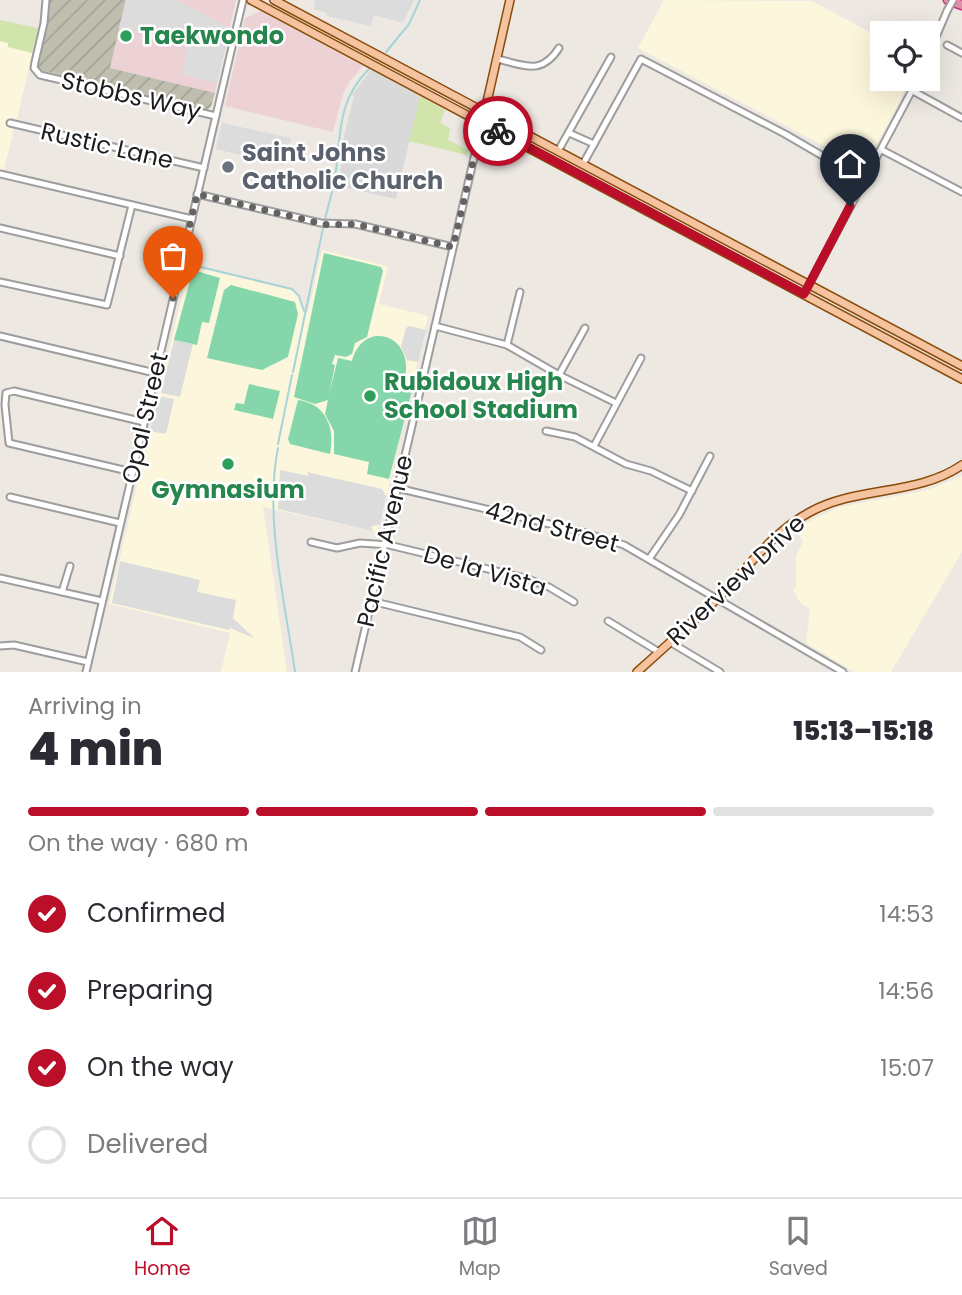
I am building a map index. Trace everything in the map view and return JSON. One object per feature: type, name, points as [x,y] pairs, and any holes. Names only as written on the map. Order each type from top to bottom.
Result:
[{"type":"highway","points":[[950,0],[962,5]]},
{"type":"main road","points":[[251,0],[962,379]]},
{"type":"main road","points":[[274,0],[962,366]]},
{"type":"main road","name":"Pacific Avenue","points":[[482,123],[510,0]]},
{"type":"main road","name":"Riverview Drive","points":[[637,672],[717,598],[784,530],[809,512],[851,496],[925,483],[962,465]]},
{"type":"street","name":"Stobbs Way","points":[[46,0],[35,62],[37,73],[216,116]]},
{"type":"street","name":"Opal Street","points":[[87,672],[243,0]]},
{"type":"street","points":[[940,28],[950,0]]},
{"type":"street","points":[[947,45],[962,52]]},
{"type":"street","points":[[497,59],[532,67],[542,66],[550,61],[559,48]]},
{"type":"street","points":[[558,151],[611,57]]},
{"type":"street","points":[[583,164],[640,60],[785,134],[864,180]]},
{"type":"street","points":[[804,294],[913,92],[962,118]]},
{"type":"street","name":"Rustic Lane","points":[[10,123],[204,168]]},
{"type":"street","name":"Pacific Avenue","points":[[355,672],[482,123]]},
{"type":"street","points":[[569,133],[594,144]]},
{"type":"street","points":[[882,150],[962,192]]},
{"type":"street","points":[[0,174],[192,219]]},
{"type":"street","name":"Rustic Lane","points":[[197,194],[328,225],[355,224],[453,247]]},
{"type":"street","points":[[0,282],[107,305],[131,205]]},
{"type":"street","points":[[0,228],[120,256]]},
{"type":"street","points":[[507,345],[520,292]]},
{"type":"street","points":[[435,326],[507,345],[616,403]]},
{"type":"street","points":[[559,374],[585,328]]},
{"type":"street","points":[[0,336],[155,373]]},
{"type":"street","points":[[594,446],[641,358]]},
{"type":"street","points":[[132,472],[9,443],[6,393],[14,391],[144,422]]},
{"type":"street","points":[[546,430],[575,437],[626,464],[651,471],[692,492]]},
{"type":"street","points":[[649,559],[692,492],[710,456]]},
{"type":"street","name":"42nd Street","points":[[397,488],[614,540],[843,672]]},
{"type":"street","points":[[10,497],[120,523]]},
{"type":"street","name":"De la Vista","points":[[311,542],[338,548],[360,543],[384,545],[525,578],[549,587],[574,602]]},
{"type":"street","points":[[62,592],[70,566]]},
{"type":"street","points":[[0,578],[102,601]]},
{"type":"street","points":[[371,601],[520,637],[541,650]]},
{"type":"street","points":[[608,621],[659,652]]},
{"type":"street","points":[[670,642],[720,672]]},
{"type":"street","points":[[0,646],[14,645],[88,662]]},
{"type":"shaded area","points":[[49,0],[126,0],[110,68],[215,93],[211,107],[207,110],[40,70],[38,64],[47,25]]},
{"type":"shaded area","points":[[126,0],[236,0],[215,93],[110,68]]},
{"type":"shaded area","points":[[126,0],[177,0],[230,28],[217,83],[182,75],[188,44],[119,28]]},
{"type":"shaded area","points":[[309,0],[414,0],[403,23],[374,15],[371,26],[327,16],[327,13],[314,9],[315,1]]},
{"type":"shaded area","points":[[664,0],[812,1],[870,32],[870,91],[904,91],[864,167],[638,48]]},
{"type":"shaded area","points":[[261,11],[363,66],[343,94],[333,132],[225,106],[245,18]]},
{"type":"shaded area","points":[[0,20],[38,28],[17,119],[11,118],[9,126],[14,128],[4,170],[0,169]]},
{"type":"shaded area","points":[[371,70],[420,96],[396,199],[339,186],[344,136],[354,96],[352,95]]},
{"type":"shaded area","points":[[222,123],[291,138],[284,165],[216,149]]},
{"type":"shaded area","points":[[322,250],[388,266],[379,304],[428,316],[378,532],[263,507],[287,672],[221,672],[230,633],[109,604],[189,266],[292,290],[297,295],[303,311],[308,312]]},
{"type":"shaded area","points":[[409,326],[426,330],[418,362],[407,360],[401,346]]},
{"type":"shaded area","points":[[174,340],[193,344],[180,397],[161,393]]},
{"type":"shaded area","points":[[158,396],[174,399],[166,434],[150,431]]},
{"type":"shaded area","points":[[280,470],[309,476],[307,472],[382,489],[386,496],[380,525],[371,526],[373,531],[278,509]]},
{"type":"shaded area","points":[[962,476],[962,552],[891,672],[854,672],[806,643],[810,608],[802,605],[793,590],[796,586],[796,557],[803,541],[795,530],[840,507],[928,490]]},
{"type":"shaded area","points":[[120,561],[200,580],[197,592],[236,600],[233,618],[254,638],[230,628],[229,630],[112,603]]},
{"type":"green space","points":[[0,20],[38,28],[32,53],[8,47],[8,43],[0,41]]},
{"type":"green space","points":[[420,96],[445,110],[440,123],[450,128],[448,140],[468,150],[467,155],[409,141]]},
{"type":"green space","points":[[324,253],[381,267],[383,271],[367,337],[355,343],[352,354],[346,357],[335,355],[329,395],[338,358],[352,361],[358,348],[366,340],[376,336],[395,342],[402,350],[406,362],[405,377],[415,379],[389,479],[367,474],[369,462],[334,454],[334,431],[325,414],[328,400],[315,404],[294,397]]},
{"type":"green space","points":[[193,270],[220,278],[209,323],[202,322],[197,345],[174,340]]},
{"type":"green space","points":[[231,285],[295,302],[298,314],[288,357],[262,370],[207,358],[224,290]]},
{"type":"green space","points":[[249,384],[280,391],[273,419],[234,410],[236,403],[244,404]]},
{"type":"green space","points":[[298,400],[316,407],[327,419],[331,436],[330,454],[290,444],[288,439]]},
{"type":"waterway","points":[[386,52],[409,24],[420,0]]},
{"type":"waterway","points":[[325,219],[335,177],[340,129],[346,104],[351,92],[369,69]]},
{"type":"waterway","points":[[293,372],[323,228]]},
{"type":"waterway","points":[[188,264],[292,289],[299,296],[304,311]]},
{"type":"waterway","points":[[278,444],[292,375]]},
{"type":"waterway","points":[[278,448],[273,502],[275,531],[295,672]]},
{"type":"way so far","points":[[173,298],[197,194],[328,225],[355,224],[453,247],[482,123],[498,131]]},
{"type":"place","name":"Taekwondo","points":[[126,36]]},
{"type":"place","name":"Saint Johns Catholic Church","points":[[228,167]]},
{"type":"place","name":"Rubidoux High School Stadium","points":[[370,396]]},
{"type":"place","name":"Gymnasium","points":[[228,464]]},
{"type":"route","points":[[498,131],[804,294],[850,206]]}]
